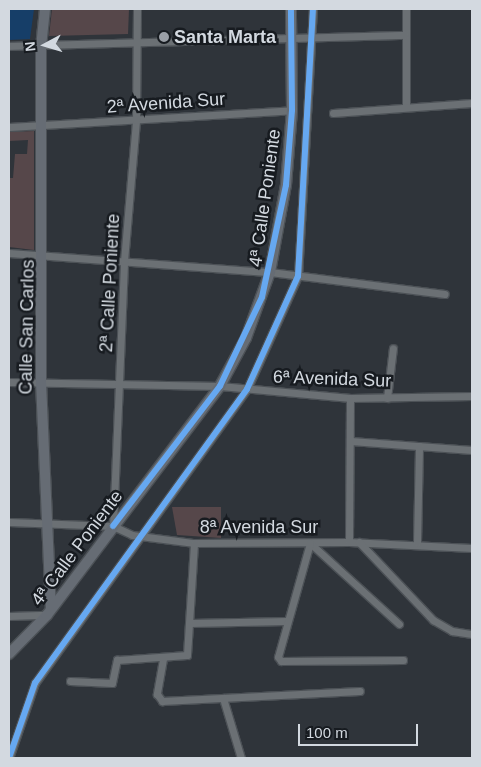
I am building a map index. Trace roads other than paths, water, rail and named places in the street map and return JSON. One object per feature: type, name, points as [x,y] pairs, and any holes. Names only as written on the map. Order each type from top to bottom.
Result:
[{"type":"main road","name":"Calle San Carlos","points":[[45,9],[40,45],[44,256],[41,382],[49,612]]},
{"type":"main road","name":"4ª Calle Poniente","points":[[9,654],[49,612],[112,526],[220,386],[246,338],[270,272],[284,200],[292,110],[291,9]]},
{"type":"street","name":"2ª Calle Poniente","points":[[112,526],[120,384],[124,261],[136,120],[137,9]]},
{"type":"street","points":[[9,758],[35,683],[138,536],[247,390],[298,276],[313,9]]},
{"type":"street","points":[[406,9],[406,105]]},
{"type":"street","points":[[9,46],[405,35]]},
{"type":"street","points":[[333,113],[406,105],[472,103]]},
{"type":"street","name":"2ª Avenida Sur","points":[[9,127],[292,110]]},
{"type":"street","points":[[9,253],[270,272],[445,294]]},
{"type":"street","points":[[387,398],[392,348]]},
{"type":"street","name":"6ª Avenida Sur","points":[[9,382],[220,386],[247,390],[350,398],[472,396]]},
{"type":"street","points":[[349,542],[350,398]]},
{"type":"street","points":[[351,441],[472,450]]},
{"type":"street","points":[[416,543],[419,446]]},
{"type":"street","name":"8ª Avenida Sur","points":[[9,522],[47,525],[112,526],[138,536],[194,543],[416,543],[472,548]]},
{"type":"street","points":[[360,542],[433,620],[452,631],[472,634]]},
{"type":"street","points":[[70,681],[112,683],[116,660],[164,659],[187,655],[194,543]]},
{"type":"street","points":[[399,624],[310,543],[286,621],[279,652],[281,661],[403,660]]},
{"type":"street","points":[[9,616],[49,612]]},
{"type":"street","points":[[190,623],[286,621]]},
{"type":"street","points":[[164,659],[157,694],[162,701],[360,691]]},
{"type":"street","points":[[223,698],[241,758]]},
{"type":"place","name":"Santa Marta","points":[[164,37]]}]
